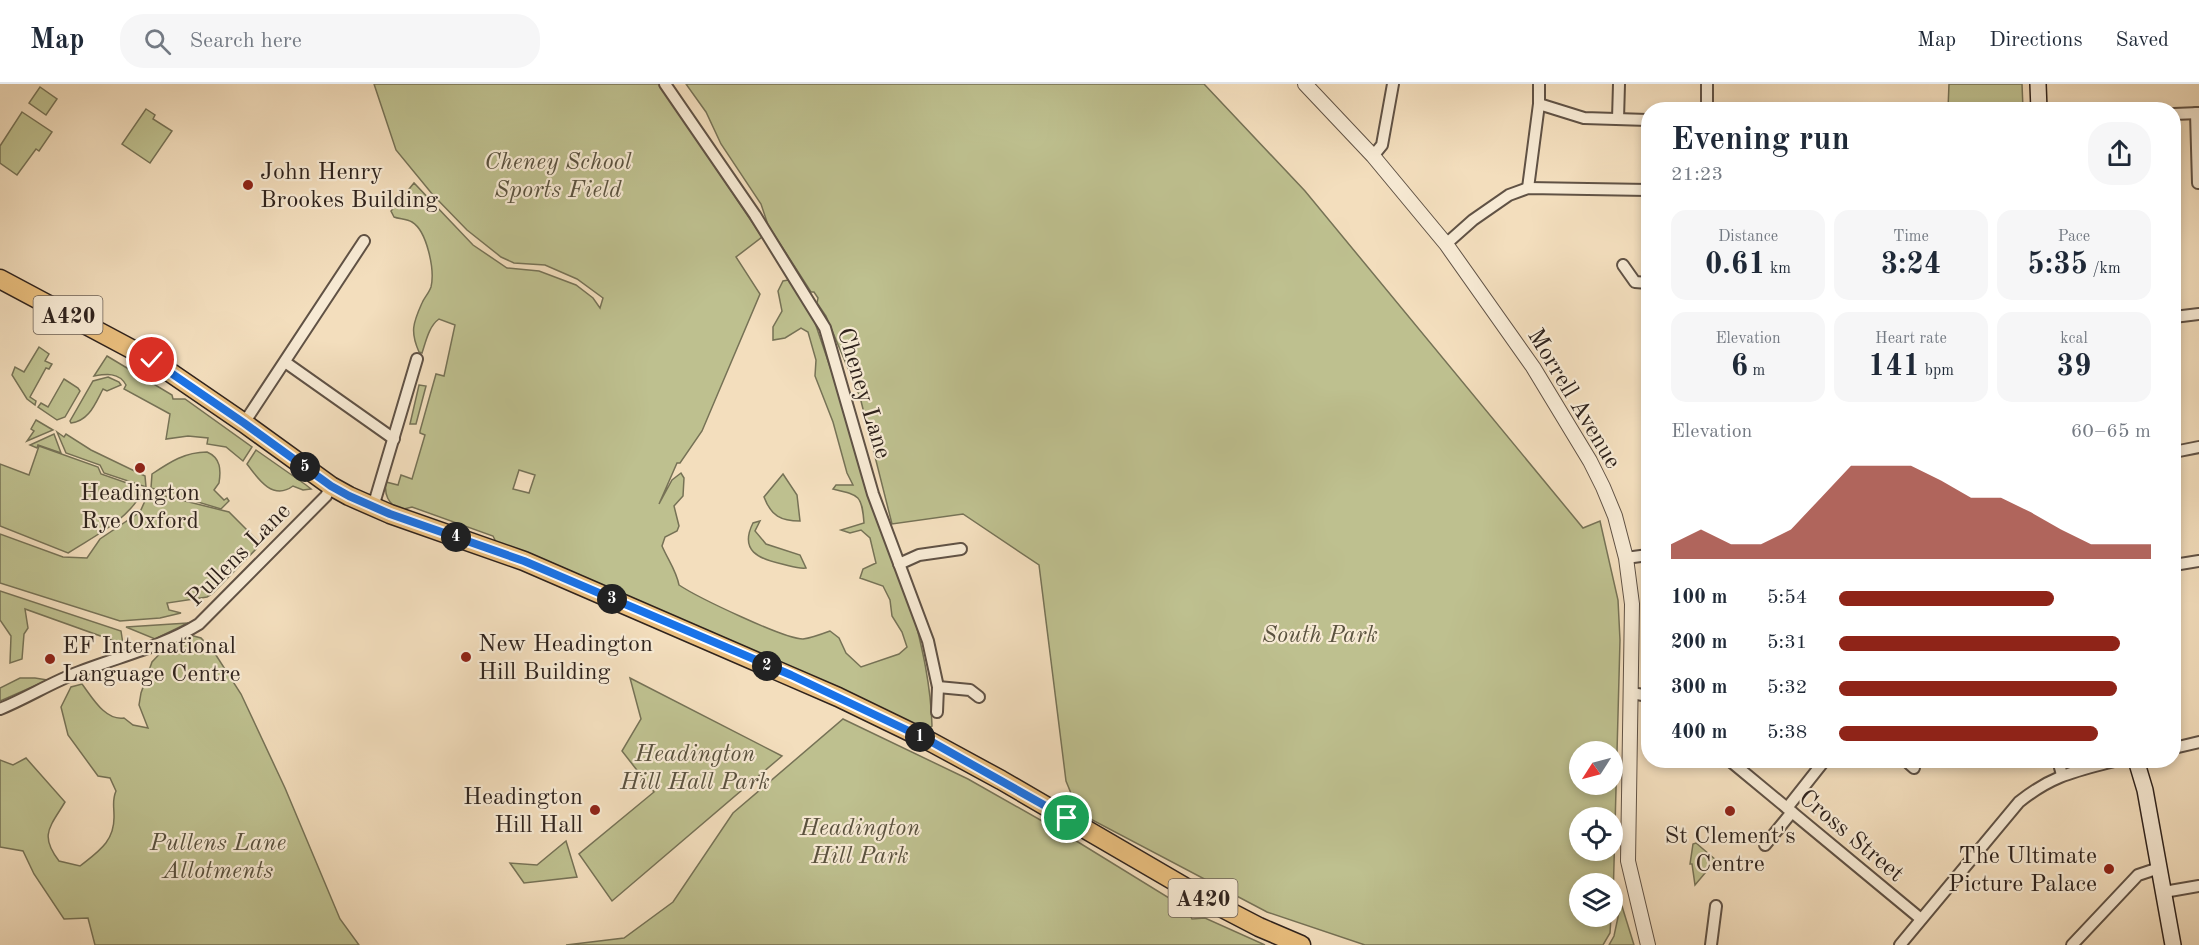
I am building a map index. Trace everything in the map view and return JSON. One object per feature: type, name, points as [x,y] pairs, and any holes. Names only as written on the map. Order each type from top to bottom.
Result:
[{"type":"main road","points":[[2038,84],[2039,102]]},
{"type":"main road","name":"A420","points":[[0,279],[134,350],[244,423],[331,486],[373,507],[524,561],[791,675],[932,742],[1207,900],[1259,927],[1301,945]]},
{"type":"main road","points":[[2138,768],[2173,945]]},
{"type":"main road","points":[[2143,783],[2144,768]]},
{"type":"street","name":"Cheney Lane","points":[[666,84],[760,224],[825,328],[873,494],[928,641],[938,687],[938,712]]},
{"type":"street","name":"Morrell Avenue","points":[[1305,84],[1373,156],[1446,244],[1523,353],[1590,461],[1615,516],[1626,558],[1634,618],[1628,861],[1648,945]]},
{"type":"street","points":[[1373,156],[1382,145],[1393,84]]},
{"type":"street","points":[[1528,188],[1539,104],[1539,84]]},
{"type":"street","points":[[1618,119],[1619,84]]},
{"type":"street","points":[[1707,84],[1707,102]]},
{"type":"street","points":[[1539,104],[1584,118],[1641,120]]},
{"type":"street","points":[[2181,114],[2197,113],[2198,183]]},
{"type":"street","points":[[1446,244],[1473,220],[1509,195],[1528,188],[1641,190]]},
{"type":"street","points":[[244,423],[364,241]]},
{"type":"street","points":[[1623,265],[1635,282],[1641,282]]},
{"type":"street","points":[[2181,315],[2199,314]]},
{"type":"street","points":[[373,507],[417,359]]},
{"type":"street","points":[[285,362],[394,439]]},
{"type":"street","points":[[2181,451],[2199,447]]},
{"type":"street","name":"Pullens Lane","points":[[0,709],[79,672],[159,644],[199,624],[326,496],[331,486]]},
{"type":"street","points":[[899,564],[919,555],[961,549]]},
{"type":"street","points":[[1626,558],[1641,556]]},
{"type":"street","points":[[2181,564],[2199,561]]},
{"type":"street","points":[[938,687],[970,690],[979,697]]},
{"type":"street","points":[[1632,693],[1641,695]]},
{"type":"street","points":[[2181,746],[2199,742]]},
{"type":"street","name":"Cross Street","points":[[1739,768],[1921,920]]},
{"type":"street","points":[[1765,845],[1819,768]]},
{"type":"street","points":[[2060,768],[2062,775]]},
{"type":"street","points":[[1900,945],[2019,802],[2037,788],[2062,775],[2088,768]]},
{"type":"street","points":[[2072,945],[2138,875],[2159,868]]},
{"type":"street","points":[[2164,892],[2199,886]]},
{"type":"street","points":[[1711,945],[1716,906]]},
{"type":"green space","name":"Cheney School Sports Field","points":[[374,84],[660,84],[762,237],[736,257],[760,294],[702,431],[680,463],[677,463],[659,504],[672,480],[681,473],[684,478],[683,496],[674,506],[679,526],[677,531],[665,537],[662,546],[679,585],[741,616],[793,637],[803,639],[830,631],[839,638],[846,653],[861,667],[899,654],[907,647],[902,632],[892,616],[890,600],[883,586],[860,578],[863,569],[876,563],[870,538],[861,530],[850,533],[841,530],[864,523],[862,507],[854,495],[833,489],[836,485],[853,485],[847,473],[833,422],[815,376],[816,360],[808,332],[801,328],[785,338],[773,340],[773,327],[782,311],[778,291],[783,281],[788,280],[810,308],[912,608],[928,681],[932,726],[925,731],[497,544],[493,536],[412,507],[400,510],[392,504],[386,495],[386,482],[398,485],[401,475],[412,479],[425,435],[420,431],[436,374],[444,376],[455,325],[439,319],[430,330],[422,353],[419,352],[414,339],[414,327],[419,310],[431,287],[431,261],[426,242],[417,227],[410,221],[394,217],[391,211],[414,183],[473,245],[507,268],[539,271],[576,285],[593,298],[600,308],[603,298],[577,279],[545,265],[514,263],[501,257],[467,230],[433,195],[396,150]],"holes":[[[519,470],[535,475],[529,493],[513,489]]]},
{"type":"green space","name":"South Park","points":[[686,84],[1204,84],[1305,191],[1583,528],[1600,521],[1618,600],[1620,640],[1617,741],[1569,741],[1569,795],[1616,795],[1616,807],[1569,807],[1569,861],[1614,861],[1614,873],[1569,873],[1569,927],[1610,927],[1610,933],[1603,945],[1365,945],[1267,912],[1079,813],[1066,781],[1039,565],[963,514],[892,524],[860,397],[826,316],[817,303],[818,298],[814,292],[811,292],[768,225],[761,204],[721,144],[706,112]]},
{"type":"green space","points":[[1949,84],[2022,84],[2023,102],[1948,102]]},
{"type":"green space","points":[[40,87],[57,99],[46,115],[29,103]]},
{"type":"green space","points":[[146,109],[155,115],[153,119],[172,131],[150,163],[122,144]]},
{"type":"green space","points":[[22,112],[52,132],[39,151],[36,149],[17,175],[0,163],[0,146]]},
{"type":"green space","points":[[39,347],[49,354],[45,361],[52,364],[49,369],[46,368],[30,397],[36,401],[35,405],[27,399],[12,375],[15,367],[24,372]]},
{"type":"green space","points":[[107,356],[172,395],[173,399],[185,399],[252,447],[243,461],[226,447],[207,444],[208,438],[188,436],[166,439],[170,414],[124,389],[126,385],[116,376],[94,376]]},
{"type":"green space","points":[[108,377],[121,385],[107,391],[103,389],[87,415],[71,423],[70,421],[93,381]]},
{"type":"green space","points":[[64,379],[80,391],[65,417],[57,420],[38,407],[41,403],[48,407]]},
{"type":"green space","points":[[419,385],[426,386],[416,424],[410,424]]},
{"type":"green space","points":[[36,420],[53,430],[27,441],[34,431],[31,429]]},
{"type":"green space","points":[[57,432],[64,437],[66,434],[91,450],[145,476],[146,487],[104,473],[100,465],[66,453]]},
{"type":"green space","points":[[54,434],[61,453],[38,445],[37,448],[30,445]]},
{"type":"green space","points":[[39,446],[98,467],[101,474],[144,489],[138,500],[121,518],[68,553],[0,526],[0,464],[29,475]]},
{"type":"green space","points":[[256,450],[311,489],[303,490],[293,486],[279,491],[261,482],[247,464]]},
{"type":"green space","points":[[207,452],[215,458],[220,469],[219,483],[214,490],[224,500],[227,498],[229,501],[221,509],[151,488],[152,474],[185,456]]},
{"type":"green space","points":[[783,474],[797,495],[800,521],[787,520],[773,513],[764,497]]},
{"type":"green space","points":[[149,492],[229,512],[261,544],[212,594],[207,597],[167,603],[169,610],[181,613],[160,618],[120,621],[0,583],[0,534],[63,557],[87,558],[100,539],[140,512]]},
{"type":"green space","points":[[760,521],[755,531],[766,544],[800,555],[806,568],[774,562],[754,552],[748,541],[749,533],[753,523]]},
{"type":"green space","points":[[0,591],[121,631],[123,644],[25,609],[28,628],[24,634],[22,659],[10,663],[11,636],[0,620]]},
{"type":"green space","points":[[188,623],[155,639],[126,627]]},
{"type":"green space","name":"Pullens Lane Allotments","points":[[190,635],[201,638],[214,652],[241,694],[285,788],[340,919],[359,945],[95,945],[88,918],[64,919],[34,874],[23,851],[0,847],[0,760],[13,765],[26,758],[65,802],[51,825],[48,837],[49,844],[59,861],[80,866],[104,845],[109,839],[114,824],[116,791],[110,778],[98,776],[68,735],[61,707],[71,687],[82,684],[111,716],[124,718],[133,725],[148,728],[139,705],[152,662],[168,645]]},
{"type":"green space","points":[[20,678],[48,680],[0,701],[0,688]]},
{"type":"green space","name":"Headington Hill Hall Park","points":[[630,678],[782,756],[612,901],[579,854],[654,792],[622,751],[641,719]]},
{"type":"green space","name":"Headington Hill Park","points":[[843,719],[968,779],[1065,834],[1187,909],[1192,919],[1205,918],[1265,945],[566,945],[624,938],[673,902],[733,813]]},
{"type":"green space","points":[[566,841],[577,877],[524,883],[510,863],[537,865]]},
{"type":"green space","points":[[1696,843],[1716,860],[1695,885],[1692,864],[1690,864],[1693,844]]},
{"type":"green space","points":[[1623,909],[1634,945],[1609,945],[1616,927],[1623,927]]},
{"type":"place","name":"John Henry Brookes Building","points":[[248,185]]},
{"type":"place","name":"Headington Rye Oxford","points":[[140,468]]},
{"type":"place","name":"New Headington Hill Building","points":[[466,657]]},
{"type":"place","name":"EF International Language Centre","points":[[50,659]]},
{"type":"place","name":"Headington Hill Hall","points":[[595,810]]},
{"type":"place","name":"St Clement's Centre","points":[[1730,811]]},
{"type":"place","name":"The Ultimate Picture Palace","points":[[2109,869]]},
{"type":"route","points":[[152,360],[331,486],[349,496],[390,514],[524,561],[744,657],[791,675],[932,742],[1067,818]]}]
